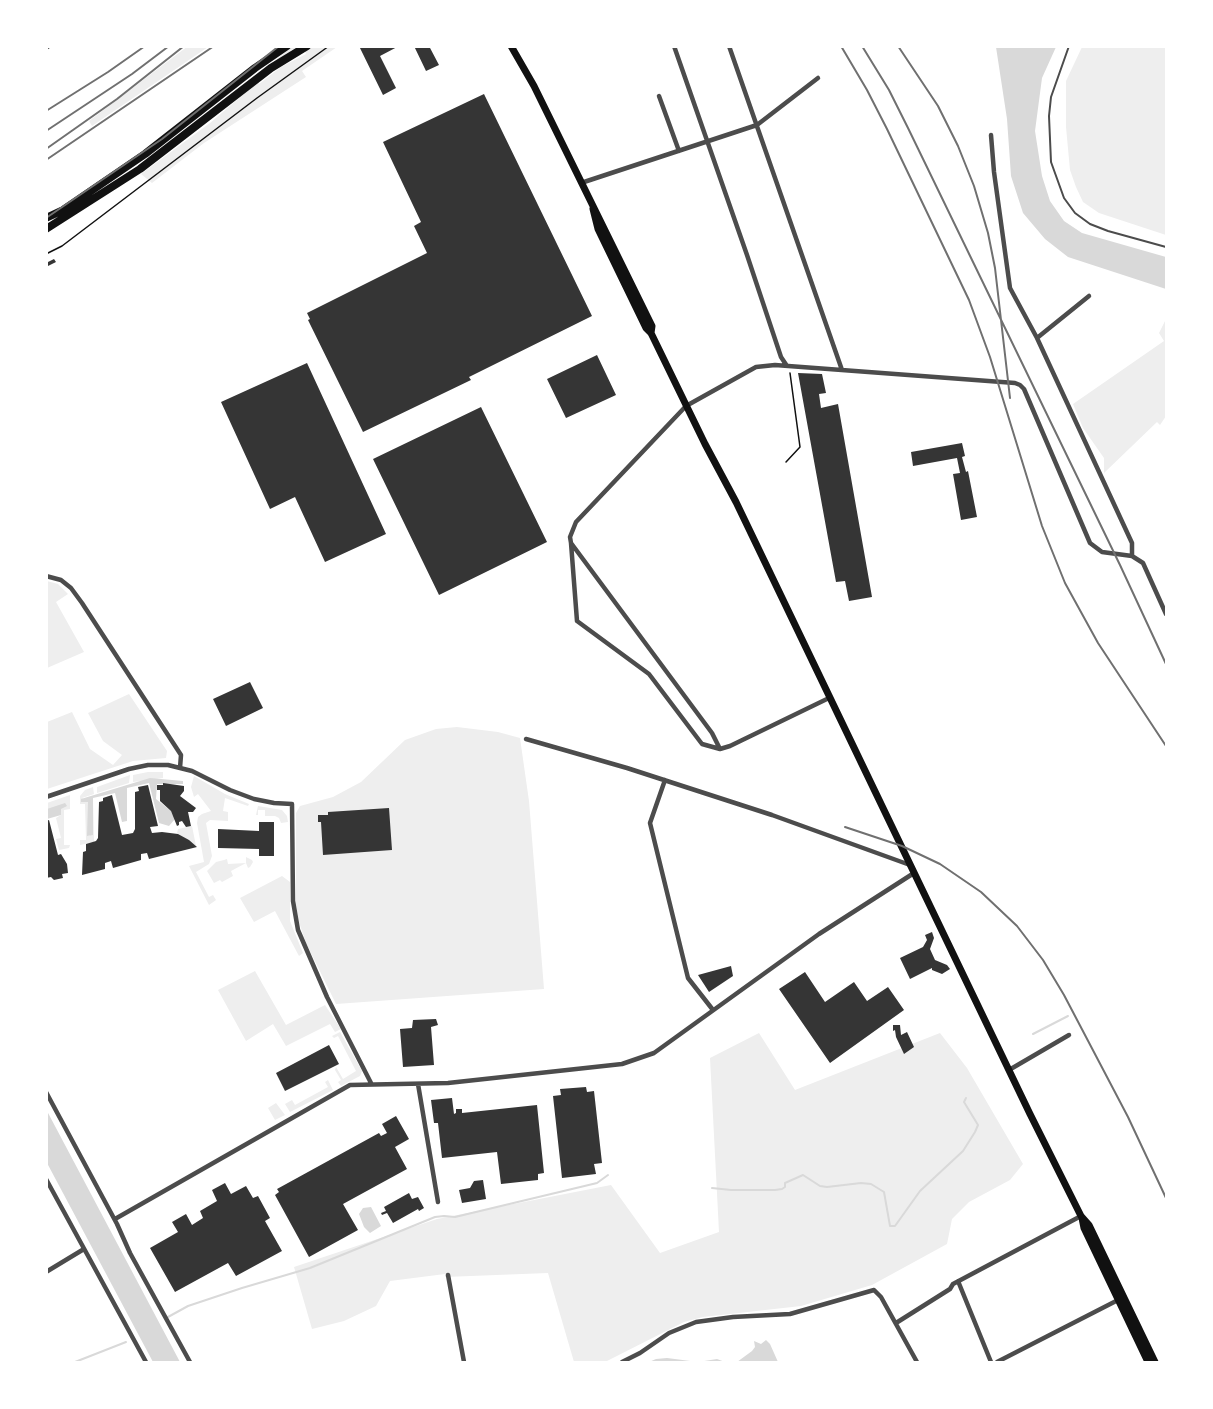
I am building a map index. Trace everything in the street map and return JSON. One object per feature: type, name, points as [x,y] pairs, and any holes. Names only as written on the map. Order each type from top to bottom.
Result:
[{"type":"highway","points":[[46,218],[63,210],[145,154],[241,78],[287,46]]},
{"type":"highway","points":[[46,229],[140,169],[271,68],[307,46]]},
{"type":"main road","points":[[511,46],[652,326],[651,333],[1081,1216],[1084,1228],[1120,1298],[1148,1361]]},
{"type":"main road","points":[[517,46],[520,60]]},
{"type":"street","points":[[674,46],[781,357],[787,366]]},
{"type":"street","points":[[729,46],[842,370]]},
{"type":"street","points":[[581,183],[757,125],[818,78]]},
{"type":"street","points":[[659,96],[679,151]]},
{"type":"street","points":[[991,135],[1010,288],[1036,338],[1132,543],[1132,556]]},
{"type":"street","points":[[1036,338],[1089,296]]},
{"type":"street","points":[[829,698],[730,746],[720,748],[702,744],[649,674],[577,621],[570,537],[576,522],[686,406],[756,367],[775,364],[1020,385],[1024,389],[1090,543],[1102,552],[1132,556],[1143,563],[1167,614]]},
{"type":"street","points":[[571,543],[712,733],[720,748]]},
{"type":"street","points":[[46,576],[61,580],[71,588],[82,603],[181,755],[180,768]]},
{"type":"street","points":[[526,739],[772,815],[910,865]]},
{"type":"street","points":[[46,797],[129,769],[148,765],[168,765],[192,771],[254,799],[292,804],[293,902],[298,930],[327,997],[371,1083]]},
{"type":"street","points":[[664,780],[650,823],[688,978],[713,1010]]},
{"type":"street","points":[[115,1219],[350,1085],[418,1084],[622,1064],[654,1053],[819,934],[914,873]]},
{"type":"street","points":[[1009,1070],[1069,1035]]},
{"type":"street","points":[[418,1084],[438,1202]]},
{"type":"street","points":[[46,1092],[190,1362]]},
{"type":"street","points":[[46,1179],[146,1362]]},
{"type":"street","points":[[896,1323],[950,1289],[958,1281],[1081,1216]]},
{"type":"street","points":[[46,1272],[84,1249]]},
{"type":"street","points":[[448,1275],[464,1362]]},
{"type":"street","points":[[958,1281],[991,1362]]},
{"type":"street","points":[[622,1362],[669,1333],[696,1322],[733,1317],[790,1314],[871,1290],[877,1291],[917,1362]]},
{"type":"street","points":[[997,1362],[1120,1298]]},
{"type":"lane","points":[[1069,46],[1051,97],[1049,116],[1052,162],[1064,198],[1075,213],[1090,224],[1167,247]]},
{"type":"path","points":[[46,254],[62,246],[329,46]]},
{"type":"path","points":[[786,462],[800,447],[787,366]]},
{"type":"shaded area","points":[[188,46],[208,47],[92,126],[89,121]]},
{"type":"shaded area","points":[[291,47],[298,47],[268,67]]},
{"type":"shaded area","points":[[298,47],[337,47],[302,71],[306,77],[204,143],[152,183],[141,174],[210,123],[258,82],[259,84],[281,67],[306,54]]},
{"type":"shaded area","points":[[996,47],[1056,47],[1042,78],[1035,131],[1042,176],[1050,201],[1064,221],[1082,233],[1166,257],[1166,289],[1068,257],[1045,239],[1023,213],[1011,176],[1007,119]]},
{"type":"shaded area","points":[[1082,47],[1166,47],[1166,235],[1099,213],[1083,202],[1076,187],[1070,170],[1066,127],[1066,81]]},
{"type":"shaded area","points":[[1166,319],[1166,416],[1160,425],[1157,422],[1104,473],[1104,458],[1083,428],[1073,404],[1164,341],[1159,333]]},
{"type":"shaded area","points":[[47,581],[58,584],[68,594],[56,602],[84,652],[47,668]]},
{"type":"shaded area","points":[[129,694],[167,751],[166,758],[133,761],[47,789],[47,722],[72,712],[90,749],[113,765],[122,755],[103,741],[88,713]]},
{"type":"shaded area","points":[[457,727],[498,732],[520,738],[529,801],[544,989],[336,1004],[306,943],[299,922],[296,905],[296,813],[300,806],[333,797],[361,782],[405,740],[436,729]]},
{"type":"shaded area","points":[[163,772],[163,778],[133,782],[133,775]]},
{"type":"shaded area","points":[[130,775],[129,783],[97,793],[97,787]]},
{"type":"shaded area","points":[[194,776],[225,794],[249,804],[248,806],[225,798],[223,811],[228,812],[228,821],[210,820],[206,823],[212,856],[209,864],[196,872],[209,897],[213,895],[216,900],[209,905],[189,866],[204,862],[197,823],[198,817],[211,811],[198,794],[194,797],[191,787]]},
{"type":"shaded area","points":[[150,778],[183,781],[183,784],[157,784],[156,799],[171,811],[175,819],[169,826],[159,823],[149,783],[127,788],[127,821],[122,822],[115,793],[93,798],[93,835],[87,836],[88,802],[81,802],[81,799]]},
{"type":"shaded area","points":[[93,787],[94,794],[82,798],[88,802],[88,836],[93,834],[93,798],[94,842],[80,845],[80,840],[86,840],[85,804],[80,804],[80,796],[85,790]]},
{"type":"shaded area","points":[[70,795],[70,809],[64,810],[64,845],[70,845],[69,848],[59,850],[56,839],[61,838],[56,818],[61,815],[47,810],[47,803]]},
{"type":"shaded area","points":[[65,803],[67,806],[61,809],[61,815],[47,819],[47,809]]},
{"type":"shaded area","points":[[258,806],[282,810],[288,822],[281,823],[275,816],[265,816],[265,810],[258,810],[258,815],[256,815]]},
{"type":"shaded area","points":[[192,826],[196,846],[177,833],[178,829]]},
{"type":"shaded area","points":[[246,857],[253,862],[248,868],[246,863]]},
{"type":"shaded area","points":[[227,859],[228,864],[246,863],[231,871],[233,876],[222,882],[220,880],[214,883],[207,871],[216,862]]},
{"type":"shaded area","points":[[282,876],[290,882],[290,921],[303,953],[299,956],[275,911],[254,922],[240,898]]},
{"type":"shaded area","points":[[255,971],[286,1025],[325,1005],[341,1029],[335,1032],[330,1024],[286,1046],[273,1024],[246,1041],[218,990]]},
{"type":"shaded area","points":[[340,1032],[362,1071],[360,1076],[341,1086],[338,1082],[341,1080],[335,1070],[336,1067],[343,1079],[356,1071],[338,1036],[334,1038],[332,1036]]},
{"type":"shaded area","points":[[759,1033],[795,1090],[940,1033],[967,1068],[1023,1164],[1010,1180],[969,1202],[952,1219],[947,1244],[872,1285],[801,1306],[703,1317],[684,1322],[605,1362],[574,1362],[548,1273],[445,1277],[445,1274],[390,1281],[376,1306],[344,1321],[312,1329],[294,1267],[437,1219],[611,1185],[660,1253],[719,1232],[710,1058]]},
{"type":"shaded area","points":[[328,1080],[333,1090],[290,1112],[285,1104],[292,1100],[295,1105],[328,1087],[325,1082]]},
{"type":"shaded area","points":[[276,1103],[285,1115],[275,1120],[268,1108]]},
{"type":"shaded area","points":[[46,1111],[180,1362],[153,1362],[47,1163]]},
{"type":"shaded area","points":[[371,1207],[381,1226],[370,1233],[364,1227],[359,1214],[363,1208]]},
{"type":"shaded area","points":[[766,1340],[778,1362],[737,1362],[752,1351],[755,1347],[754,1341],[761,1344]]},
{"type":"shaded area","points":[[667,1358],[698,1362],[649,1362]]},
{"type":"shaded area","points":[[717,1359],[725,1362],[698,1362]]},
{"type":"building","points":[[359,46],[399,46],[380,56],[396,88],[383,95]]},
{"type":"building","points":[[414,46],[429,46],[439,65],[426,71]]},
{"type":"building","points":[[484,94],[592,316],[469,377],[471,380],[363,432],[308,320],[310,319],[307,313],[427,253],[414,226],[421,222],[383,142]]},
{"type":"building","points":[[54,259],[56,262],[46,267],[46,263]]},
{"type":"building","points":[[597,355],[616,395],[566,418],[547,379]]},
{"type":"building","points":[[307,363],[386,534],[325,562],[295,497],[270,509],[221,402]]},
{"type":"building","points":[[798,373],[822,374],[826,393],[819,394],[821,408],[838,404],[872,597],[849,601],[845,581],[836,582]]},
{"type":"building","points":[[481,407],[547,542],[439,595],[373,459]]},
{"type":"building","points":[[962,443],[965,456],[962,457],[966,472],[968,471],[977,517],[961,520],[953,474],[960,473],[957,458],[913,466],[911,452]]},
{"type":"building","points":[[250,682],[263,708],[226,726],[213,699]]},
{"type":"building","points":[[163,783],[184,786],[184,791],[180,796],[196,808],[193,812],[188,812],[191,826],[186,827],[182,821],[177,826],[171,811],[160,801],[160,790],[157,790],[157,785],[163,785]]},
{"type":"building","points":[[148,785],[158,826],[150,827],[152,833],[178,834],[197,847],[149,859],[147,853],[141,854],[141,860],[113,868],[111,861],[105,863],[105,869],[82,875],[83,852],[86,851],[86,844],[98,838],[99,802],[112,795],[122,835],[133,833],[135,829],[135,792],[139,791],[138,787]]},
{"type":"building","points":[[389,808],[392,850],[323,855],[321,822],[318,822],[318,815],[328,815],[328,812]]},
{"type":"building","points":[[49,820],[58,855],[61,854],[67,864],[68,873],[62,874],[63,878],[54,880],[51,877],[46,878],[46,821]]},
{"type":"building","points":[[259,822],[274,822],[274,856],[259,856],[259,849],[218,848],[218,829],[259,831]]},
{"type":"building","points":[[932,932],[934,938],[930,949],[935,960],[947,965],[950,969],[942,974],[932,968],[910,979],[900,958],[923,947],[927,940],[925,935]]},
{"type":"building","points":[[731,966],[733,976],[709,992],[698,975]]},
{"type":"building","points":[[805,972],[825,1002],[854,982],[867,1001],[888,987],[904,1010],[830,1063],[779,989]]},
{"type":"building","points":[[436,1019],[438,1025],[431,1027],[434,1065],[403,1067],[400,1029],[412,1028],[413,1020]]},
{"type":"building","points":[[893,1025],[900,1025],[901,1035],[907,1032],[914,1047],[904,1054],[895,1030],[893,1031]]},
{"type":"building","points":[[329,1045],[339,1064],[285,1091],[276,1073]]},
{"type":"building","points":[[586,1087],[587,1092],[594,1091],[602,1163],[594,1164],[596,1174],[562,1178],[553,1096],[561,1095],[560,1089]]},
{"type":"building","points":[[452,1098],[454,1114],[456,1109],[462,1109],[462,1113],[537,1105],[544,1173],[538,1174],[538,1180],[501,1184],[497,1152],[442,1158],[438,1123],[434,1123],[431,1100]]},
{"type":"building","points":[[396,1116],[409,1139],[395,1147],[407,1169],[343,1204],[358,1230],[309,1257],[275,1195],[279,1192],[277,1189],[379,1133],[381,1136],[387,1133],[382,1124]]},
{"type":"building","points":[[483,1180],[486,1199],[462,1203],[459,1190],[470,1188],[474,1181]]},
{"type":"building","points":[[225,1183],[231,1194],[246,1186],[253,1198],[258,1196],[270,1218],[265,1221],[282,1251],[236,1276],[228,1263],[175,1292],[150,1248],[178,1232],[172,1222],[186,1214],[192,1225],[203,1218],[200,1211],[217,1201],[212,1190]]},
{"type":"building","points":[[409,1193],[412,1199],[418,1197],[424,1208],[393,1223],[387,1213],[382,1215],[381,1213],[386,1211],[384,1207]]},
{"type":"waterway","points":[[1033,1034],[1068,1016]]},
{"type":"waterway","points":[[712,1188],[775,1190],[782,1189],[785,1183],[803,1175],[820,1186],[827,1187],[871,1184],[884,1192],[890,1226],[895,1226],[920,1191],[963,1151],[975,1132],[978,1125],[964,1102],[966,1098]]},
{"type":"waterway","points":[[168,1317],[188,1306],[310,1268],[435,1217],[455,1217],[597,1183],[608,1175]]},
{"type":"waterway","points":[[75,1362],[126,1342]]},
{"type":"railway","points":[[46,111],[145,46]]},
{"type":"railway","points":[[46,131],[132,74],[169,46]]},
{"type":"railway","points":[[46,149],[117,99],[184,46]]},
{"type":"railway","points":[[46,160],[214,46]]},
{"type":"railway","points":[[46,218],[162,139],[279,46]]},
{"type":"railway","points":[[841,46],[887,129],[969,300],[990,357],[1042,526],[1065,583],[1098,643],[1166,746]]},
{"type":"railway","points":[[862,46],[889,90],[908,128],[1166,664]]},
{"type":"railway","points":[[898,46],[938,106],[958,146],[974,186],[988,233],[995,268],[1010,398]]},
{"type":"railway","points":[[845,827],[902,846],[940,864],[981,892],[1017,926],[1043,960],[1064,995],[1128,1117],[1166,1198]]}]
